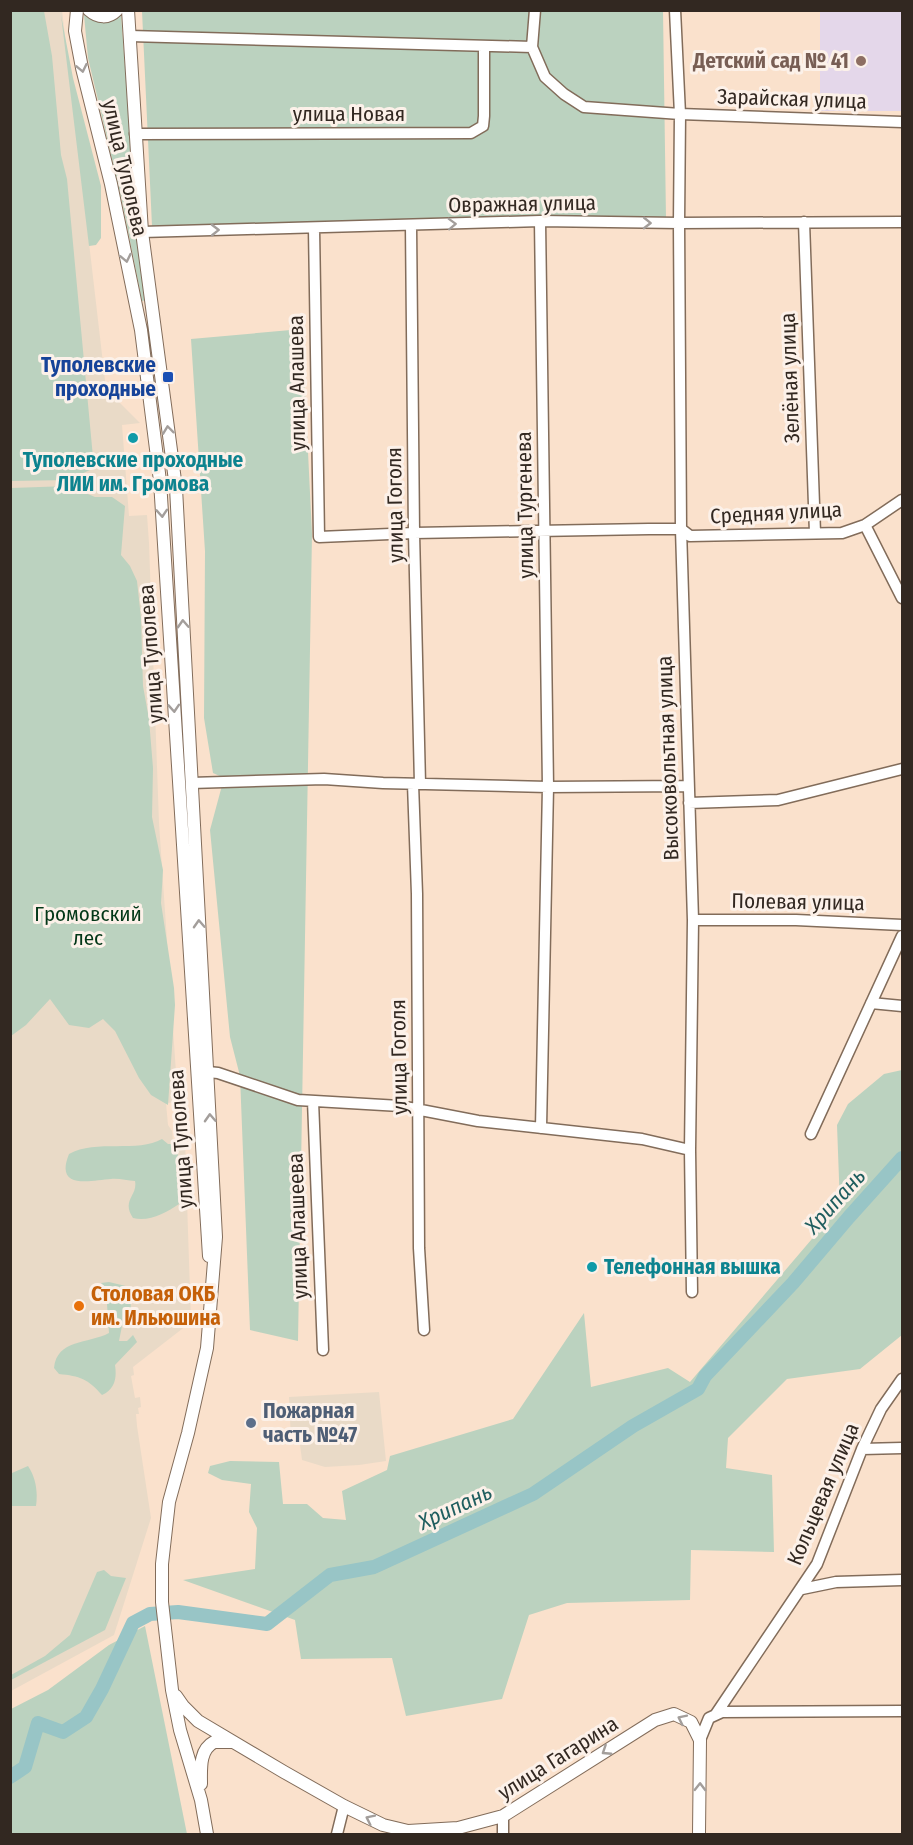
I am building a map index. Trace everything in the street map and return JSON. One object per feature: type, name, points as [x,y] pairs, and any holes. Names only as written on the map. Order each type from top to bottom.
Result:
[{"type":"main road","name":"улица Туполева","points":[[77,10],[75,31],[82,68],[111,184],[141,330],[160,481],[212,1303]]},
{"type":"main road","points":[[89,10],[94,15],[106,17],[117,10]]},
{"type":"main road","name":"улица Туполева","points":[[128,10],[142,232],[176,488],[216,1237],[212,1303],[202,1377],[169,1502],[162,1556],[162,1602],[172,1690],[180,1730],[201,1800]]},
{"type":"main road","name":"улица Гагарина","points":[[172,1690],[183,1707],[198,1721],[232,1742],[344,1806],[383,1825],[408,1831],[458,1828],[503,1816],[660,1717],[674,1714],[683,1717],[691,1722],[700,1740]]},
{"type":"main road","points":[[180,1730],[186,1743],[196,1747],[205,1737],[198,1721]]},
{"type":"main road","points":[[699,1834],[700,1740]]},
{"type":"main road","points":[[207,1834],[201,1800],[201,1764],[204,1750],[213,1742],[232,1742]]},
{"type":"street","points":[[130,36],[532,47],[535,10]]},
{"type":"street","name":"Высоковольтная улица","points":[[675,10],[680,114],[681,529],[693,920],[690,1150],[692,1292]]},
{"type":"street","name":"улица Новая","points":[[135,134],[471,133],[483,126],[484,47]]},
{"type":"street","name":"Зарайская улица","points":[[532,47],[545,77],[564,94],[585,107],[680,114],[903,122]]},
{"type":"street","name":"Овражная улица","points":[[142,232],[540,221],[903,222]]},
{"type":"street","name":"улица Тургенева","points":[[540,221],[548,788],[541,1128]]},
{"type":"street","name":"Зелёная улица","points":[[804,222],[815,533]]},
{"type":"street","name":"улица Гоголя","points":[[411,225],[419,1248],[424,1330]]},
{"type":"street","name":"улица Алашева","points":[[314,228],[319,537]]},
{"type":"street","name":"Средняя улица","points":[[319,537],[414,533],[681,529],[690,536],[842,533],[866,525],[903,500]]},
{"type":"street","points":[[866,525],[903,598]]},
{"type":"street","points":[[689,803],[778,800],[903,769]]},
{"type":"street","points":[[191,783],[324,779],[548,788],[688,786]]},
{"type":"street","name":"Полевая улица","points":[[693,920],[796,920],[903,925]]},
{"type":"street","points":[[811,1134],[903,936]]},
{"type":"street","points":[[871,1003],[903,1006]]},
{"type":"street","points":[[208,1072],[218,1073],[298,1100],[418,1108],[478,1121],[642,1139],[690,1150]]},
{"type":"street","name":"улица Алашеева","points":[[313,1101],[323,1350]]},
{"type":"street","name":"Кольцевая улица","points":[[716,1714],[818,1564],[862,1449],[881,1409],[903,1379]]},
{"type":"street","points":[[862,1449],[903,1448]]},
{"type":"street","points":[[802,1589],[836,1582],[903,1580]]},
{"type":"street","points":[[700,1740],[709,1718],[716,1714],[737,1711],[903,1711]]},
{"type":"street","points":[[337,1834],[344,1806]]},
{"type":"street","points":[[503,1816],[503,1834]]},
{"type":"shaded area","points":[[62,10],[106,389],[140,423],[122,425],[129,516],[147,515],[159,823],[178,1102],[166,1103],[168,1125],[172,1131],[173,1141],[185,1140],[191,1322],[133,1367],[134,1375],[131,1376],[135,1398],[140,1397],[141,1407],[138,1408],[139,1414],[136,1414],[137,1426],[151,1518],[114,1635],[11,1691],[10,11]]},
{"type":"shaded area","name":"Детский сад № 41","points":[[820,11],[902,11],[902,111],[820,111]]},
{"type":"shaded area","points":[[379,1392],[386,1461],[325,1467],[302,1460],[300,1445],[291,1440],[289,1397]]},
{"type":"green space","points":[[10,11],[44,11],[52,56],[61,155],[67,179],[94,468],[69,480],[11,481]]},
{"type":"green space","points":[[142,11],[663,11],[666,219],[509,218],[152,226]]},
{"type":"green space","points":[[61,15],[73,78],[101,186],[101,238],[96,245],[89,246]]},
{"type":"green space","points":[[84,15],[121,15],[138,235],[146,300],[142,301],[122,201],[88,58]]},
{"type":"green space","points":[[302,329],[312,534],[298,1341],[250,1330],[240,1076],[230,1037],[210,830],[224,778],[213,773],[204,718],[205,551],[191,339]]},
{"type":"green space","name":"Громовский лес","points":[[69,486],[95,497],[112,497],[125,506],[121,555],[130,566],[137,581],[141,618],[143,686],[149,719],[153,768],[152,817],[163,870],[161,903],[174,988],[175,1005],[168,1105],[151,1095],[139,1078],[115,1031],[103,1019],[89,1028],[69,1025],[50,999],[26,1025],[11,1036],[11,488]]},
{"type":"green space","points":[[902,1070],[902,1335],[860,1369],[787,1379],[728,1438],[726,1468],[772,1475],[774,1552],[691,1550],[690,1600],[567,1603],[529,1615],[502,1699],[406,1716],[392,1658],[301,1659],[295,1620],[183,1580],[255,1569],[257,1528],[249,1512],[251,1484],[222,1480],[208,1473],[210,1466],[230,1461],[279,1462],[283,1504],[307,1504],[323,1518],[346,1520],[342,1491],[387,1470],[390,1456],[513,1419],[584,1313],[591,1387],[668,1368],[690,1382],[840,1206],[837,1125],[848,1104],[884,1074]]},
{"type":"green space","points":[[162,1139],[168,1144],[180,1144],[176,1164],[179,1204],[157,1216],[145,1219],[133,1218],[129,1202],[135,1181],[114,1179],[77,1181],[67,1174],[69,1154],[92,1147],[141,1145]]},
{"type":"green space","points":[[109,1282],[130,1287],[131,1313],[122,1326],[119,1341],[127,1341],[133,1335],[137,1342],[115,1365],[114,1383],[110,1390],[102,1395],[88,1382],[78,1377],[59,1374],[54,1368],[56,1359],[67,1347],[109,1333],[106,1290],[101,1283]]},
{"type":"green space","points":[[28,1466],[36,1485],[36,1506],[11,1506],[12,1473]]},
{"type":"green space","points":[[104,1570],[111,1576],[126,1578],[105,1630],[11,1680],[11,1675],[45,1656],[70,1635],[97,1572]]},
{"type":"green space","points":[[145,1626],[187,1834],[11,1834],[11,1709],[48,1690],[109,1645]]},
{"type":"waterway","name":"Хрипань","points":[[10,1777],[25,1767],[38,1723],[63,1732],[86,1717],[133,1623],[150,1614],[178,1612],[267,1624],[330,1575],[374,1567],[533,1494],[633,1426],[698,1389],[705,1376],[793,1283],[902,1158]]},
{"type":"place","name":"Детский сад № 41","points":[[861,61]]},
{"type":"place","name":"Туполевские проходные","points":[[168,377]]},
{"type":"place","name":"Туполевские проходные ЛИИ им. Громова","points":[[133,438]]},
{"type":"place","name":"Телефонная вышка","points":[[592,1267]]},
{"type":"place","name":"Столовая ОКБ им. Ильюшина","points":[[79,1306]]},
{"type":"place","name":"Пожарная часть №47","points":[[251,1423]]}]
